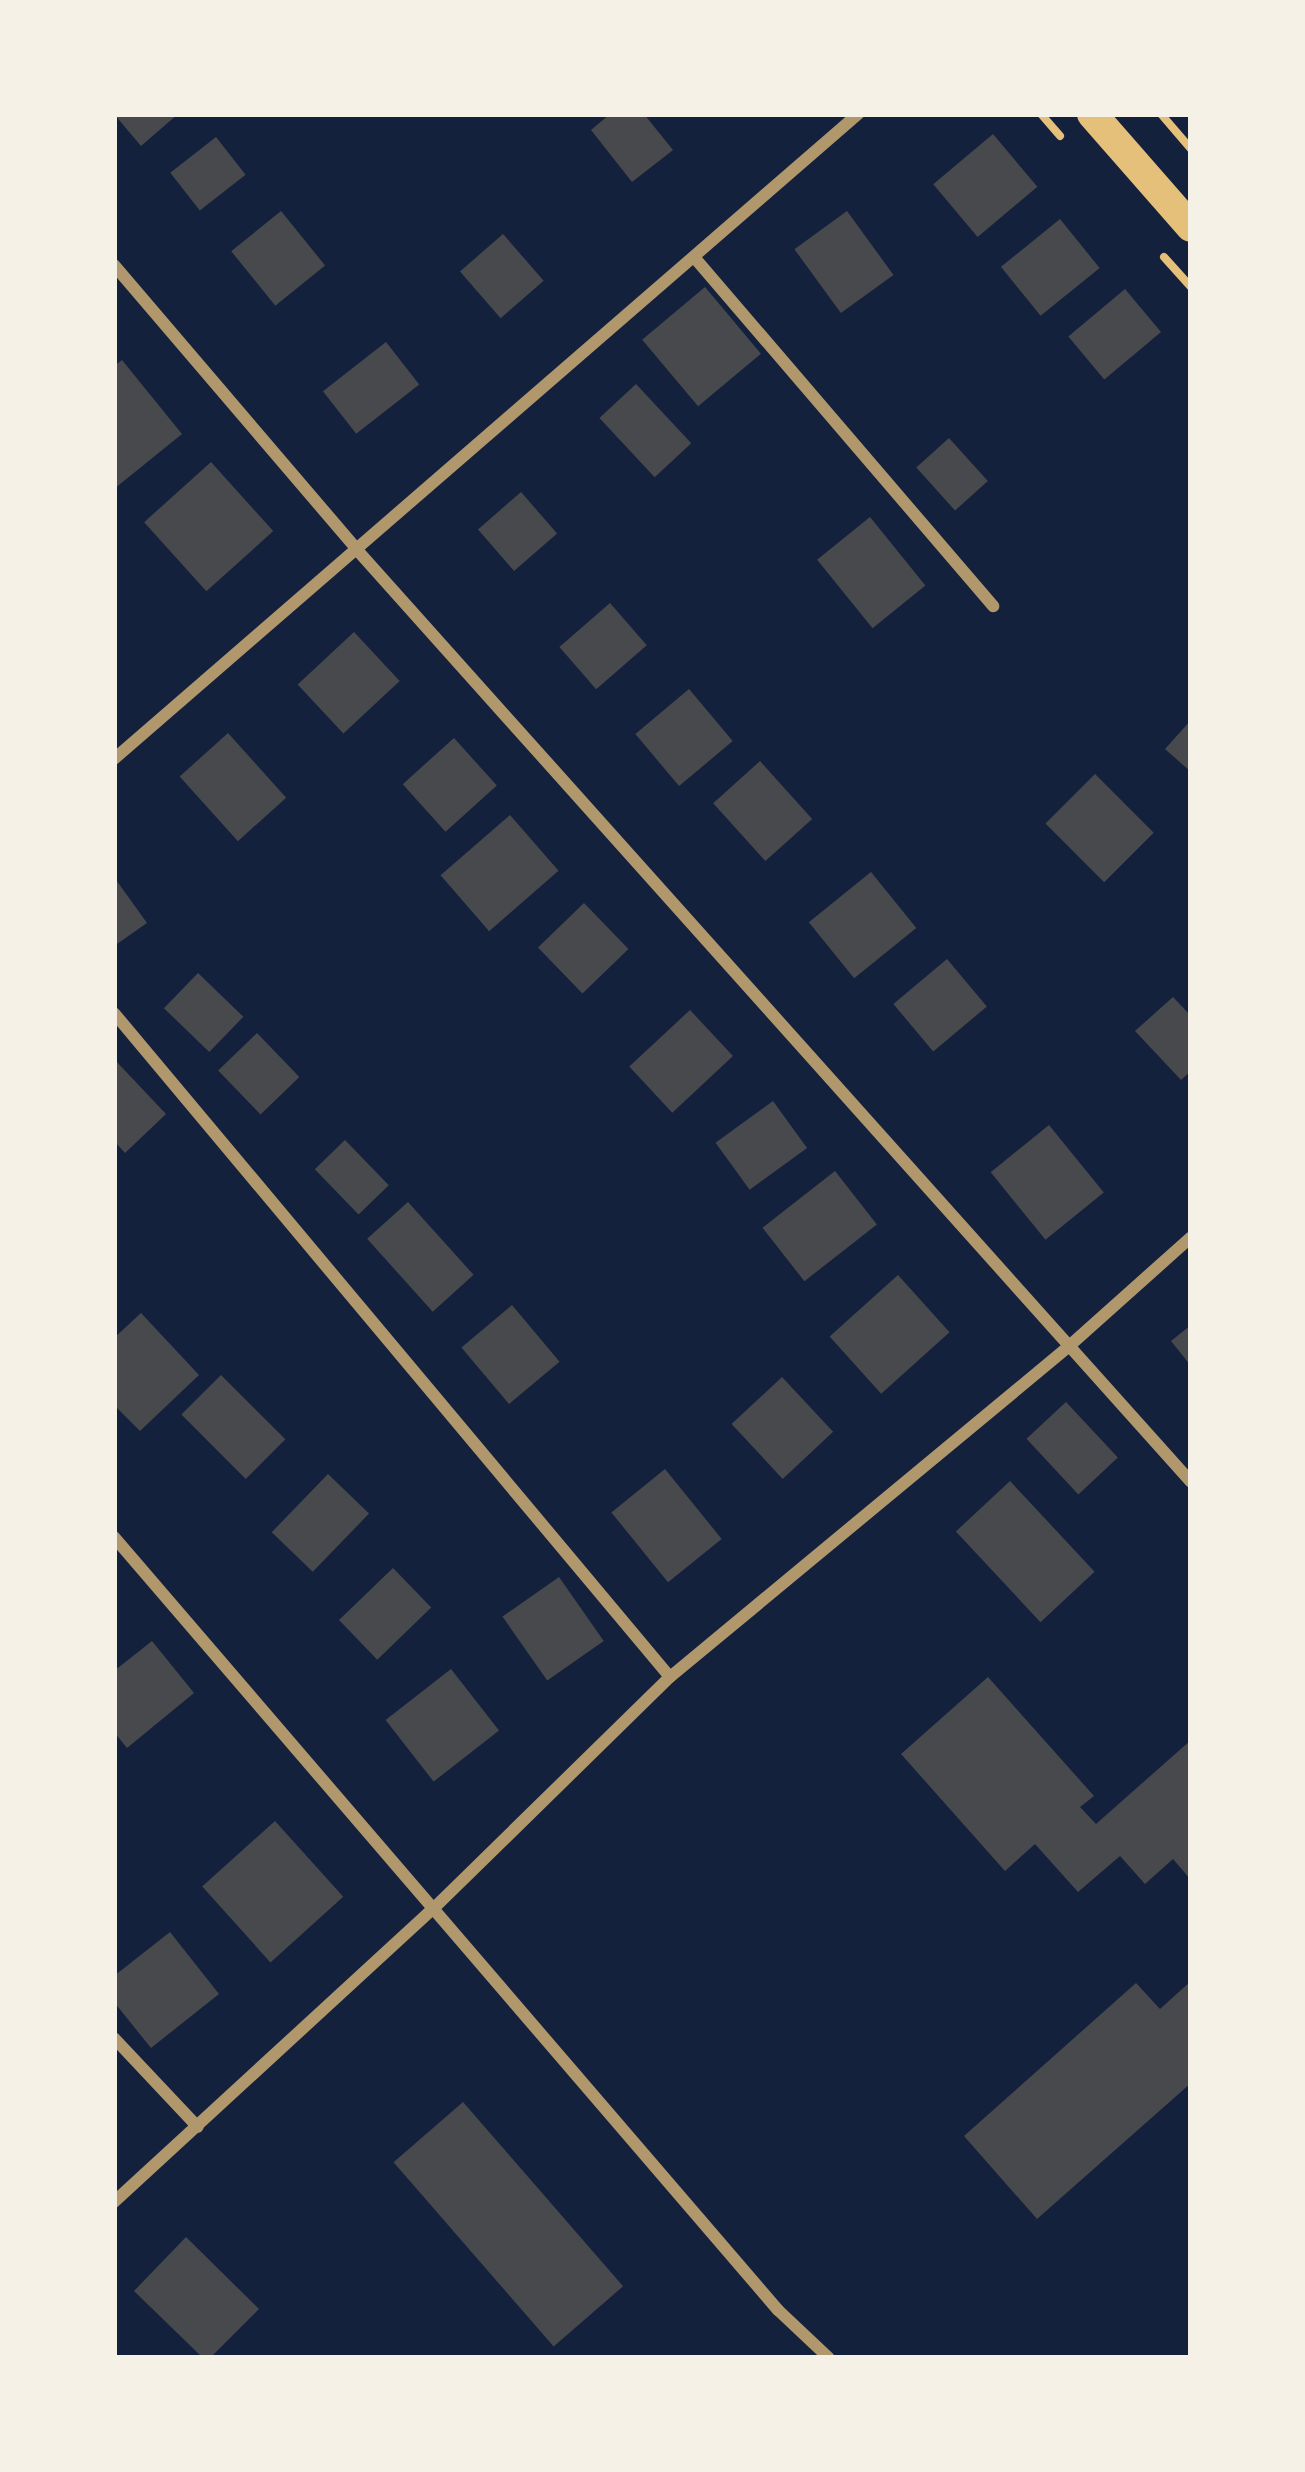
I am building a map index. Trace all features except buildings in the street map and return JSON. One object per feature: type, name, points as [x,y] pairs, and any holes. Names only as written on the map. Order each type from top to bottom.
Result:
[{"type":"main road","points":[[1092,114],[1191,227]]},
{"type":"street","points":[[114,759],[858,114]]},
{"type":"street","points":[[694,257],[993,606]]},
{"type":"street","points":[[114,265],[358,551],[1191,1482]]},
{"type":"street","points":[[114,1013],[670,1676]]},
{"type":"street","points":[[114,2202],[435,1906],[670,1676],[1067,1348],[1191,1237]]},
{"type":"street","points":[[114,1538],[778,2310],[829,2358]]},
{"type":"street","points":[[114,2038],[198,2127]]},
{"type":"path","points":[[1161,114],[1191,149]]}]
